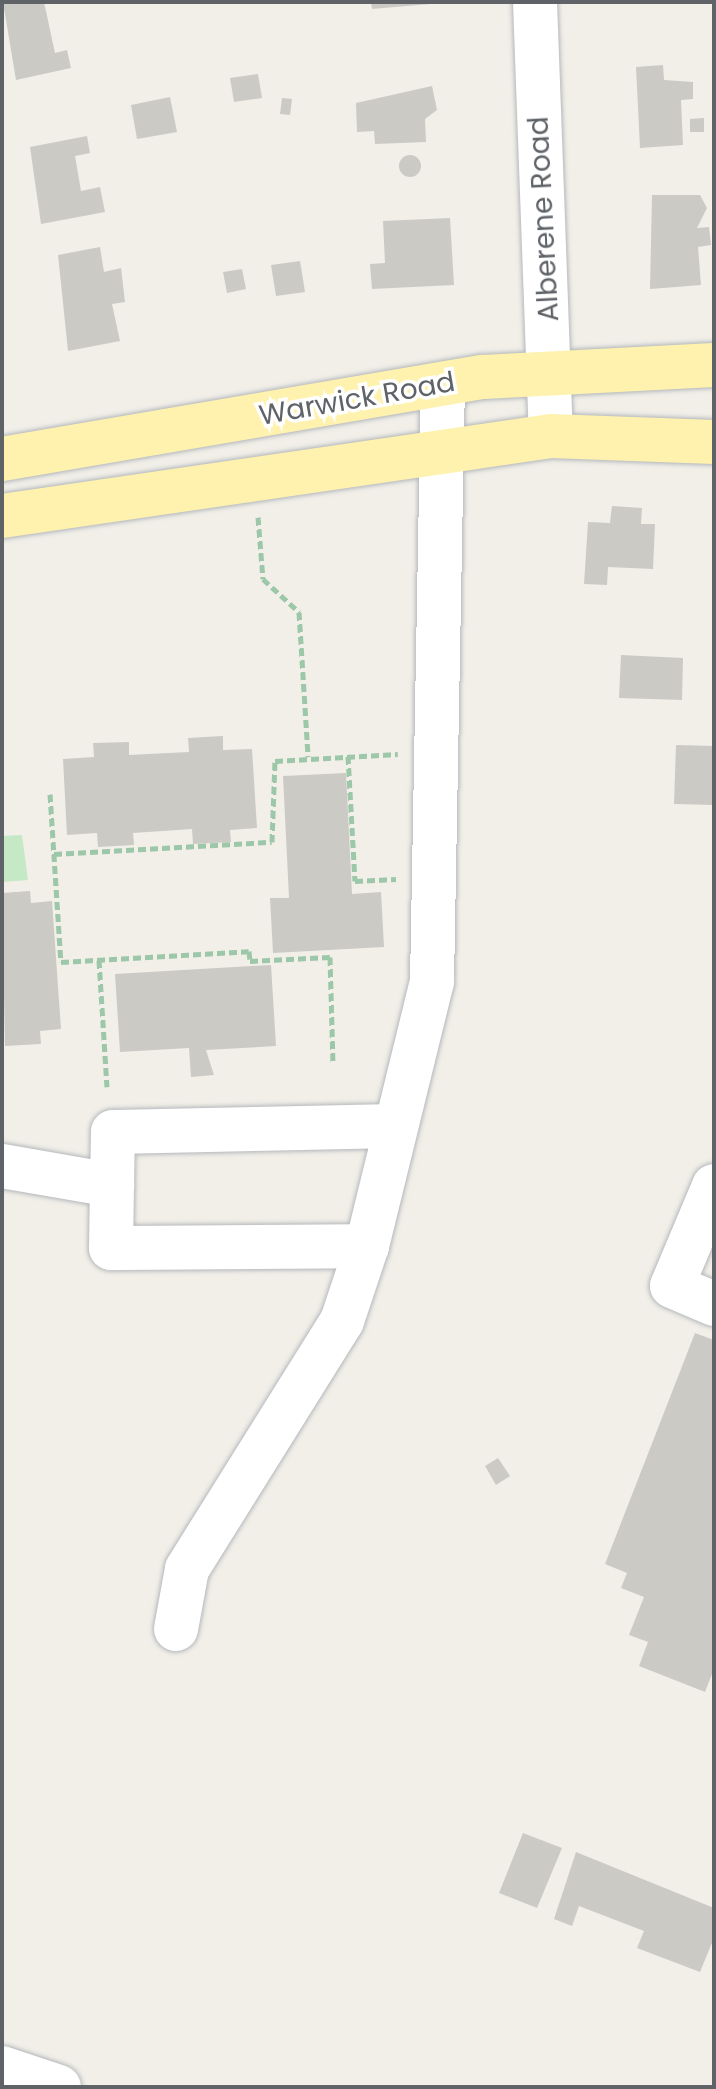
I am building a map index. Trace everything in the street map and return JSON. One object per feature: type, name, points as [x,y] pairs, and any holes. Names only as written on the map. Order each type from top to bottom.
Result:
[{"type":"main road","name":"Warwick Road","points":[[2,459],[443,384],[551,372],[714,365]]},
{"type":"main road","points":[[2,516],[443,449],[551,436],[714,442]]},
{"type":"street","name":"Alberene Road","points":[[535,2],[551,436]]},
{"type":"street","points":[[176,1629],[187,1569],[342,1321],[367,1246],[432,982],[443,384]]},
{"type":"street","points":[[367,1246],[111,1248],[113,1132],[396,1126]]},
{"type":"street","points":[[2,1166],[112,1185]]},
{"type":"street","points":[[714,1186],[672,1286],[714,1304]]},
{"type":"path","points":[[257,508],[263,579],[299,612],[308,757]]},
{"type":"path","points":[[54,854],[272,842],[275,761],[404,753]]},
{"type":"path","points":[[348,756],[355,881],[413,878]]},
{"type":"path","points":[[50,794],[61,962],[249,951],[250,961],[330,957],[333,1062]]},
{"type":"path","points":[[99,960],[107,1087]]},
{"type":"green space","points":[[22,835],[28,880],[2,882],[2,836]]},
{"type":"building","points":[[3,2],[44,2],[55,53],[67,50],[71,68],[16,80]]},
{"type":"building","points":[[371,2],[430,2],[430,4],[372,9]]},
{"type":"building","points":[[663,65],[664,80],[693,82],[693,99],[681,100],[683,145],[640,148],[636,67]]},
{"type":"building","points":[[258,74],[262,98],[234,102],[230,78]]},
{"type":"building","points":[[432,86],[437,110],[425,119],[426,142],[375,144],[374,131],[357,132],[356,103]]},
{"type":"building","points":[[170,97],[177,132],[137,139],[131,105]]},
{"type":"building","points":[[282,98],[292,99],[290,115],[280,114]]},
{"type":"building","points":[[704,118],[704,132],[690,132],[690,119]]},
{"type":"building","points":[[87,136],[90,153],[75,156],[81,191],[100,187],[105,212],[41,224],[30,147]]},
{"type":"building","points":[[410,155],[418,158],[421,166],[418,174],[410,177],[402,174],[399,166],[402,158]]},
{"type":"building","points":[[652,195],[700,195],[707,208],[697,228],[709,227],[711,245],[698,247],[701,285],[650,289]]},
{"type":"building","points":[[450,218],[454,285],[372,289],[370,264],[385,263],[383,221]]},
{"type":"building","points":[[100,247],[104,272],[121,268],[125,302],[112,304],[120,341],[68,351],[58,255]]},
{"type":"building","points":[[300,261],[305,292],[276,296],[271,265]]},
{"type":"building","points":[[242,269],[246,289],[227,293],[223,272]]},
{"type":"building","points":[[612,506],[642,508],[641,524],[655,524],[653,569],[608,567],[607,585],[584,584],[588,522],[610,523]]},
{"type":"building","points":[[621,655],[683,658],[682,700],[619,698]]},
{"type":"building","points":[[223,736],[223,750],[252,749],[257,828],[230,830],[231,842],[193,844],[192,829],[133,833],[134,845],[98,847],[97,833],[67,835],[63,759],[94,757],[93,743],[129,742],[129,755],[189,752],[188,738]]},
{"type":"building","points":[[676,745],[714,746],[714,805],[674,804]]},
{"type":"building","points":[[346,773],[352,894],[381,892],[384,947],[273,953],[270,898],[289,898],[283,776]]},
{"type":"building","points":[[30,891],[31,903],[52,901],[61,1029],[40,1031],[41,1044],[5,1046],[2,893]]},
{"type":"building","points":[[271,965],[276,1046],[206,1050],[214,1075],[191,1077],[189,1048],[120,1052],[115,974]]},
{"type":"building","points":[[695,1333],[714,1340],[714,1669],[705,1692],[639,1666],[648,1642],[629,1635],[644,1597],[621,1588],[627,1573],[605,1564]]},
{"type":"building","points":[[498,1458],[510,1476],[496,1485],[485,1466]]},
{"type":"building","points":[[523,1833],[562,1848],[537,1908],[499,1893]]},
{"type":"building","points":[[576,1852],[714,1908],[714,1938],[700,1972],[637,1948],[644,1931],[579,1906],[572,1926],[554,1919]]}]
